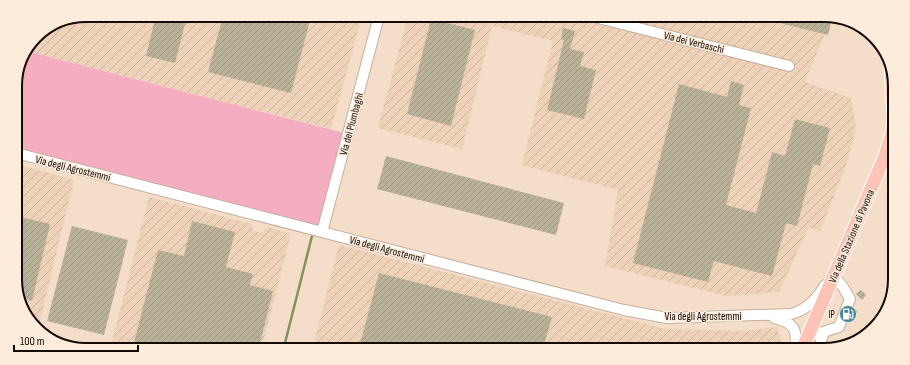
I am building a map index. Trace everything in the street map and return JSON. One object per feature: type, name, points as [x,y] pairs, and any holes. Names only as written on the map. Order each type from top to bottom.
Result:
[{"type":"main road","name":"Via della Stazione di Pavona","points":[[805,343],[849,242],[888,146]]},
{"type":"street","name":"Via dei Plumbaghi","points":[[322,232],[377,22]]},
{"type":"street","name":"Via dei Verbaschi","points":[[614,22],[789,66]]},
{"type":"street","name":"Via degli Agrostemmi","points":[[22,155],[624,310],[667,318],[762,316],[791,314],[800,311],[811,304],[821,292],[849,242]]},
{"type":"street","points":[[807,337],[839,327],[850,299],[844,287],[834,276]]},
{"type":"street","name":"Via degli Agrostemmi","points":[[762,316],[782,320],[792,326],[796,336],[796,343]]},
{"type":"street","points":[[820,343],[824,332]]},
{"type":"shaded area","points":[[86,22],[360,22],[331,129],[32,53],[35,47],[44,38],[54,31],[66,25]]},
{"type":"shaded area","points":[[407,22],[824,22],[829,23],[805,82],[851,98],[856,128],[846,166],[820,231],[809,227],[779,292],[727,296],[605,266],[618,190],[522,165],[553,41],[492,26],[462,149],[378,128]]},
{"type":"shaded area","points":[[32,53],[348,134],[322,232],[22,155],[22,82],[24,70]]},
{"type":"shaded area","points":[[22,166],[74,180],[40,323],[29,307],[23,291]]},
{"type":"shaded area","points":[[149,197],[252,224],[253,231],[262,233],[267,227],[291,234],[263,343],[112,343]]},
{"type":"shaded area","points":[[339,245],[666,329],[747,331],[777,327],[782,343],[314,343]]},
{"type":"building","points":[[154,22],[185,22],[175,63],[146,56]]},
{"type":"building","points":[[221,22],[309,22],[291,93],[208,72]]},
{"type":"building","points":[[430,22],[443,22],[475,30],[451,126],[407,114]]},
{"type":"building","points":[[776,22],[831,23],[828,35]]},
{"type":"building","points":[[563,28],[575,31],[570,49],[584,52],[580,66],[596,70],[584,119],[547,110],[564,40],[561,39]]},
{"type":"building","points":[[731,81],[744,85],[739,105],[751,108],[726,205],[756,213],[772,152],[785,156],[795,119],[830,128],[820,166],[813,164],[797,226],[786,223],[772,276],[714,261],[708,282],[633,263],[679,84],[727,97]]},
{"type":"building","points":[[386,156],[564,203],[556,235],[377,189]]},
{"type":"building","points":[[22,217],[50,224],[32,301],[25,299],[23,291]]},
{"type":"building","points":[[192,221],[235,232],[226,267],[253,274],[250,285],[273,291],[260,343],[134,343],[158,250],[184,256]]},
{"type":"building","points":[[72,226],[128,240],[104,335],[47,321]]},
{"type":"building","points":[[379,273],[552,317],[544,343],[360,343]]},
{"type":"building","points":[[861,290],[866,295],[862,300],[856,294]]},
{"type":"building","points":[[853,309],[858,311],[854,321],[849,319]]},
{"type":"waterway","points":[[285,343],[312,236]]},
{"type":"place","name":"IP","points":[[848,314]]}]
